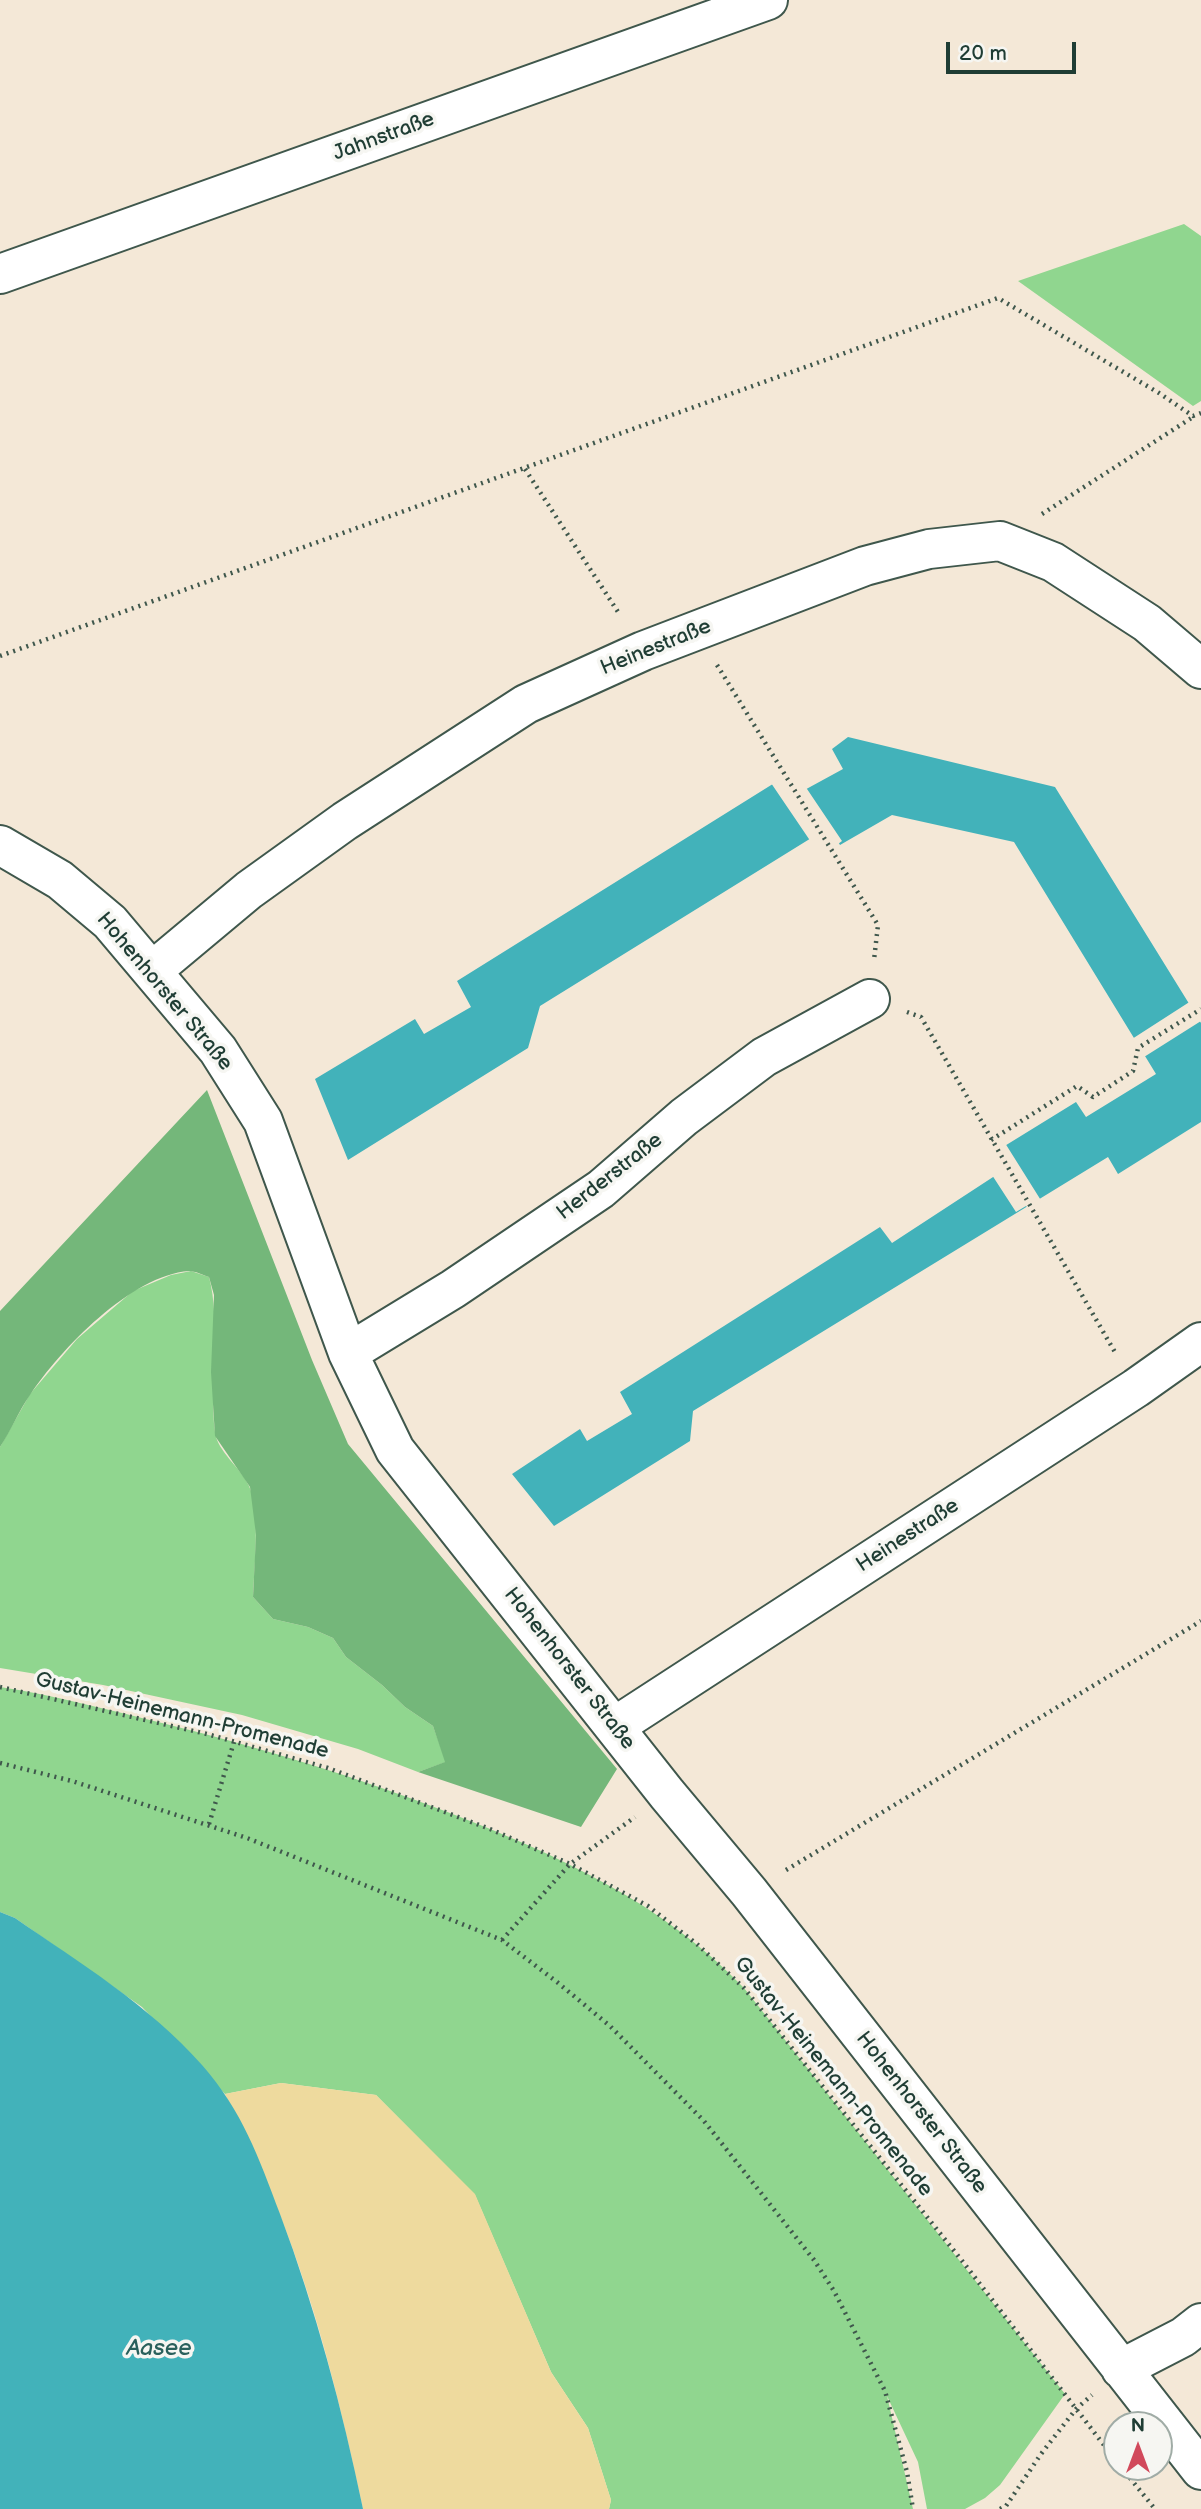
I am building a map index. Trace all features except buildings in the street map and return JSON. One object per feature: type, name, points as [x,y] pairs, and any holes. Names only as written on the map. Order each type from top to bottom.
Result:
[{"type":"street","name":"Jahnstraße","points":[[0,274],[768,0]]},
{"type":"street","name":"Heinestraße","points":[[152,971],[249,890],[345,821],[526,704],[643,651],[865,566],[929,549],[1000,541],[1053,562],[1147,623],[1201,669]]},
{"type":"street","name":"Hohenhorster Straße","points":[[0,845],[60,880],[110,922],[218,1050],[263,1121],[348,1353],[396,1450],[667,1794],[749,1892],[1201,2470]]},
{"type":"street","name":"Herderstraße","points":[[348,1353],[453,1289],[601,1189],[684,1117],[764,1057],[870,999]]},
{"type":"street","name":"Heinestraße","points":[[614,1727],[1136,1388],[1201,1342]]},
{"type":"street","points":[[1121,2369],[1183,2337],[1201,2323]]},
{"type":"path","points":[[0,656],[998,298],[1193,416]]},
{"type":"path","points":[[1000,541],[1201,413]]},
{"type":"path","points":[[525,469],[643,651]]},
{"type":"path","points":[[696,632],[827,841]]},
{"type":"path","points":[[1136,1388],[991,1140],[1077,1086],[1093,1097],[1133,1071],[1138,1048],[1199,1010]]},
{"type":"path","points":[[749,1892],[1201,1621]]},
{"type":"path","name":"Gustav-Heinemann-Promenade","points":[[0,1687],[234,1742],[368,1782],[490,1829],[570,1864],[648,1906],[722,1965],[744,1988],[1103,2444]]},
{"type":"path","points":[[209,1824],[234,1742]]},
{"type":"path","points":[[0,1763],[72,1781],[209,1824],[502,1940],[610,2026],[705,2121],[814,2260],[834,2291],[885,2391],[914,2509]]},
{"type":"path","points":[[502,1940],[570,1864],[667,1794]]},
{"type":"path","points":[[1000,2509],[1006,2506],[1076,2409]]},
{"type":"path","points":[[1132,2481],[1155,2509]]},
{"type":"green space","points":[[1184,224],[1201,236],[1201,401],[1193,406],[1018,281]]},
{"type":"green space","points":[[207,1090],[312,1360],[348,1444],[617,1769],[581,1827],[418,1772],[445,1762],[433,1726],[405,1707],[346,1657],[333,1638],[308,1627],[273,1619],[253,1597],[256,1535],[250,1487],[215,1436],[211,1372],[214,1295],[209,1277],[189,1271],[167,1276],[121,1300],[59,1357],[26,1401],[0,1447],[0,1311]]},
{"type":"green space","points":[[191,1271],[209,1277],[212,1294],[215,1332],[215,1432],[220,1446],[245,1479],[253,1497],[256,1540],[253,1597],[273,1619],[308,1627],[333,1638],[346,1657],[405,1707],[433,1726],[446,1762],[418,1772],[358,1749],[242,1715],[103,1685],[0,1668],[0,1447],[30,1394],[77,1339],[133,1291],[171,1275]]},
{"type":"green space","points":[[0,1687],[41,1694],[238,1743],[415,1800],[530,1846],[607,1884],[644,1906],[713,1958],[744,1988],[1065,2394],[1000,2485],[985,2498],[965,2509],[927,2509],[918,2462],[887,2396],[913,2509],[609,2509],[611,2500],[588,2428],[551,2372],[475,2195],[376,2095],[281,2083],[225,2094],[142,2007],[15,1918],[0,1912]]},
{"type":"sand","points":[[281,2083],[376,2095],[475,2194],[551,2372],[588,2428],[611,2500],[609,2509],[363,2509],[330,2371],[300,2269],[274,2200],[225,2094]]},
{"type":"water","points":[[848,737],[1055,787],[1201,1023],[1201,1122],[1118,1174],[1108,1157],[693,1411],[690,1441],[554,1526],[512,1474],[580,1429],[587,1441],[632,1414],[620,1392],[880,1227],[892,1243],[1013,1164],[1003,1147],[1076,1102],[1086,1117],[1156,1074],[1014,842],[892,815],[840,845],[829,827],[540,1006],[528,1048],[348,1160],[315,1079],[415,1019],[424,1034],[471,1007],[457,981],[776,782],[788,799],[843,769],[832,749]]},
{"type":"water","name":"Aasee","points":[[0,1912],[15,1918],[89,1968],[160,2023],[202,2065],[239,2118],[280,2214],[317,2323],[363,2509],[0,2509]]},
{"type":"pier","points":[[777,779],[789,795],[805,786],[842,841],[838,844],[828,832],[811,842],[771,783]]},
{"type":"pier","points":[[1191,1001],[1201,1021],[1144,1057],[1132,1039]]},
{"type":"pier","points":[[1005,1143],[1042,1202],[1030,1210],[1026,1206],[1016,1212],[992,1175],[1009,1163],[999,1148]]}]
